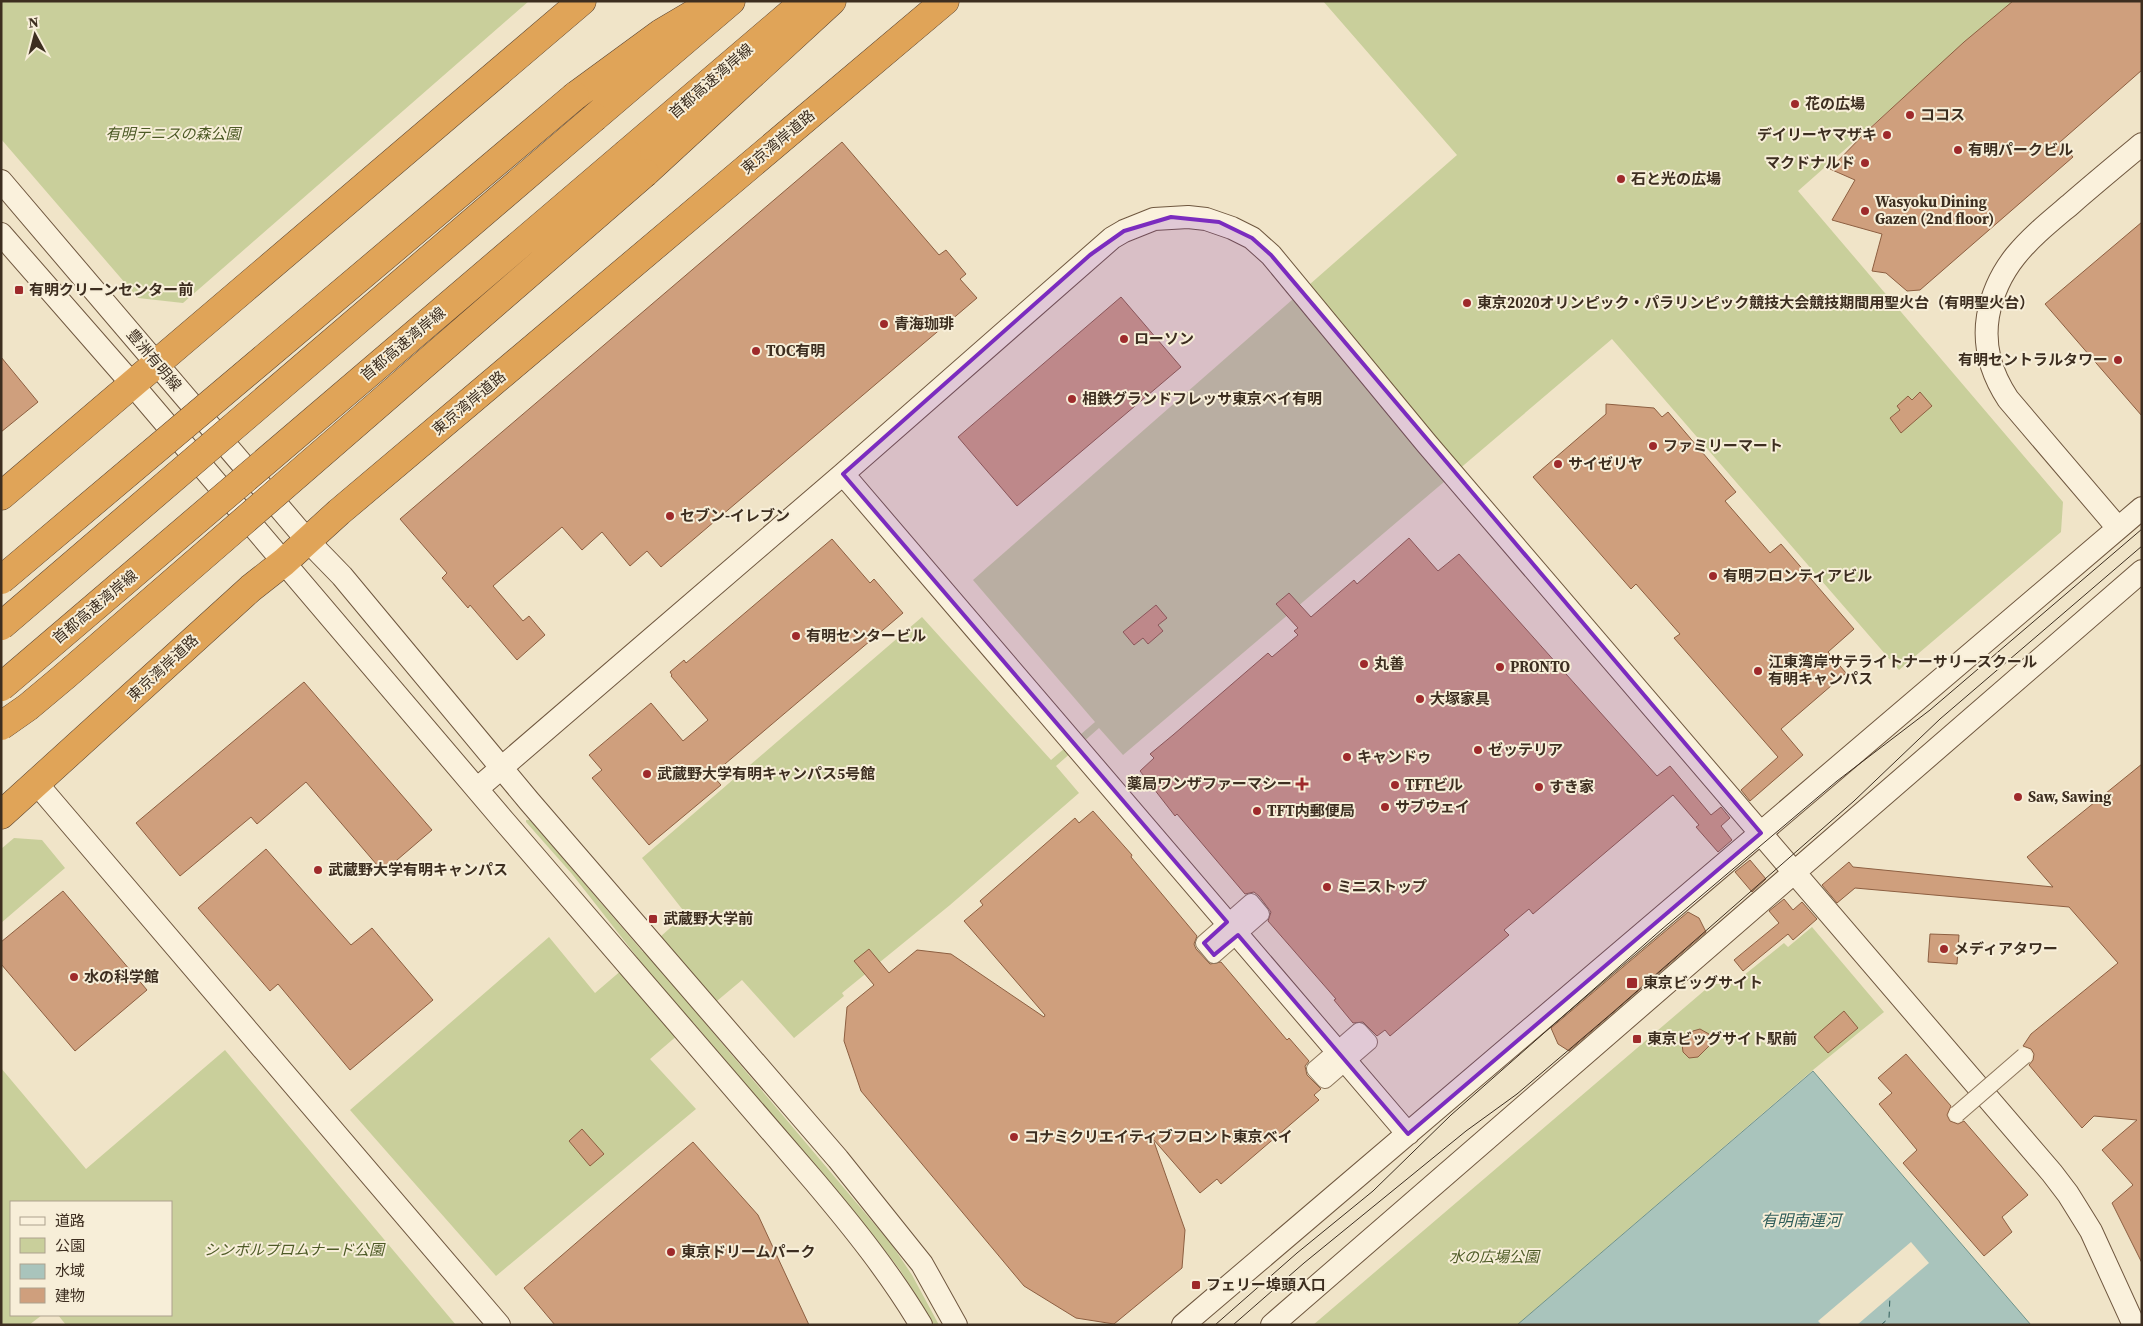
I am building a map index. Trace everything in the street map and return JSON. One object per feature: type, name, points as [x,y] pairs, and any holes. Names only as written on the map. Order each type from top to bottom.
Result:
[{"type":"highway","points":[[1,496],[134,385],[582,1]]},
{"type":"highway","points":[[1,580],[575,96],[661,33],[714,1]]},
{"type":"highway","points":[[1,626],[731,1]]},
{"type":"highway","name":"首都高速湾岸線","points":[[1,687],[805,1]]},
{"type":"highway","points":[[1,726],[28,708],[645,173],[832,1]]},
{"type":"highway","name":"東京湾岸道路","points":[[1,815],[251,588],[945,1]]},
{"type":"street","points":[[2118,528],[2008,399],[1996,380],[1991,366],[1987,350],[1987,324],[1997,284],[2015,257],[2039,231],[2142,144]]},
{"type":"street","name":"豊洲有明線","points":[[1,181],[307,540],[342,576],[501,767],[838,1159],[922,1264],[956,1325]]},
{"type":"street","points":[[478,788],[843,474],[1090,255],[1112,238],[1154,218],[1188,217],[1219,222],[1252,238],[1283,269],[1427,444],[1795,872],[2068,1194],[2091,1231],[2134,1325]]},
{"type":"street","name":"豊洲有明線","points":[[1,234],[134,385],[859,1235],[907,1301],[921,1325]]},
{"type":"street","points":[[843,474],[1408,1134]]},
{"type":"street","points":[[1183,1325],[2142,508]]},
{"type":"street","points":[[1272,1325],[2142,571]]},
{"type":"street","points":[[37,784],[499,1325]]},
{"type":"street","points":[[1957,1114],[2024,1056]]},
{"type":"highlighted area","points":[[1171,217],[1219,222],[1252,238],[1271,255],[1761,833],[1408,1134],[1238,935],[1214,955],[1204,943],[1227,922],[843,474],[1090,255],[1124,231]]},
{"type":"green space","name":"有明テニスの森公園","points":[[1,1],[529,1],[183,303],[138,298],[1,139]]},
{"type":"green space","points":[[1323,1],[2013,1],[1798,191],[2063,502],[2061,532],[1899,670],[1612,339],[1123,755],[1099,728],[1056,766],[1079,793],[950,905],[842,993],[844,996],[794,1038],[742,980],[699,1016],[892,1245],[912,1275],[939,1325],[934,1325],[900,1270],[873,1235],[693,1022],[650,1059],[696,1109],[496,1276],[350,1110],[549,937],[595,993],[637,957],[572,874],[526,820],[530,820],[643,952],[686,914],[642,858],[922,617],[1051,760],[1095,722],[973,580],[1457,155]]},
{"type":"green space","points":[[14,838],[42,840],[65,868],[1,923],[1,849]]},
{"type":"green space","name":"水の広場公園","points":[[1812,927],[1884,1012],[1813,1070],[1517,1325],[1313,1325],[1712,984],[1733,984],[1784,943],[1788,947]]},
{"type":"green space","name":"シンボルプロムナード公園","points":[[225,1050],[456,1325],[66,1325],[59,1316],[172,1316],[172,1201],[10,1201],[10,1316],[41,1316],[29,1325],[1,1325],[1,1068],[86,1169]]},
{"type":"water","name":"有明南運河","points":[[1813,1071],[2031,1325],[1517,1325]]},
{"type":"pier","points":[[1911,1242],[1929,1263],[1857,1325],[1822,1325],[1818,1321]]},
{"type":"building","name":"有明パークビル","points":[[2013,1],[2142,1],[2142,70],[2060,142],[2073,157],[1920,290],[1907,291],[1886,273],[1872,271],[1882,234],[1832,220],[1855,180],[1830,169],[1867,131],[1964,42]]},
{"type":"building","name":"TOC有明","points":[[842,142],[939,255],[946,250],[966,274],[960,279],[977,298],[661,567],[647,551],[630,566],[602,532],[582,550],[562,527],[493,586],[523,621],[529,616],[545,635],[517,660],[470,605],[468,608],[442,578],[447,573],[400,519]]},
{"type":"building","name":"有明セントラルタワー","points":[[2142,222],[2142,416],[2045,304]]},
{"type":"building","name":"相鉄グランドフレッサ東京ベイ有明","points":[[1121,297],[1181,367],[1017,506],[958,437]]},
{"type":"building","points":[[1,357],[38,402],[1,432]]},
{"type":"building","points":[[1920,392],[1932,406],[1901,433],[1890,418],[1900,410],[1897,406],[1908,396],[1912,400]]},
{"type":"building","name":"有明フロンティアビル","points":[[1606,404],[1654,408],[1662,417],[1668,412],[1736,492],[1725,501],[1770,553],[1781,544],[1854,629],[1828,652],[1846,673],[1781,729],[1803,755],[1750,801],[1741,790],[1778,757],[1674,638],[1680,634],[1636,584],[1631,589],[1533,477],[1606,414]]},
{"type":"building","name":"TFTビル","points":[[1409,538],[1438,571],[1459,554],[1657,776],[1670,766],[1711,815],[1721,807],[1730,818],[1721,826],[1732,840],[1718,852],[1696,827],[1699,825],[1673,795],[1533,914],[1529,909],[1504,930],[1509,935],[1390,1036],[1385,1030],[1377,1036],[1363,1022],[1353,1023],[1334,1000],[1336,999],[1268,921],[1271,912],[1259,896],[1254,892],[1245,894],[1177,814],[1175,816],[1140,771],[1154,758],[1150,754],[1268,653],[1272,657],[1298,635],[1294,631],[1298,628],[1276,604],[1289,593],[1311,617],[1354,580],[1357,584]]},
{"type":"building","name":"有明センタービル","points":[[832,539],[870,583],[874,579],[903,613],[712,775],[721,785],[649,845],[592,778],[602,770],[589,755],[651,703],[683,741],[708,720],[671,676],[670,672],[684,660],[686,663]]},
{"type":"building","points":[[1156,605],[1167,618],[1158,625],[1163,631],[1148,644],[1143,638],[1134,645],[1123,632]]},
{"type":"building","points":[[304,682],[432,830],[383,872],[306,782],[257,824],[251,817],[180,876],[136,823]]},
{"type":"building","points":[[2142,764],[2142,1263],[2112,1203],[2133,1185],[2102,1150],[2137,1120],[2094,1116],[2082,1128],[2029,1065],[2033,1060],[2034,1054],[2031,1049],[2023,1046],[2031,1034],[2118,963],[2069,907],[1855,888],[1837,903],[1822,885],[1849,862],[1853,867],[2053,887],[2027,857]]},
{"type":"building","points":[[1093,811],[1132,855],[1131,857],[1197,936],[1194,944],[1196,949],[1210,964],[1221,962],[1287,1040],[1289,1038],[1309,1061],[1305,1066],[1307,1075],[1321,1089],[1314,1095],[1319,1100],[1221,1184],[1217,1179],[1200,1193],[1153,1139],[1185,1230],[1182,1268],[1114,1324],[1076,1318],[1024,1286],[861,1091],[844,1041],[847,1007],[874,985],[854,961],[869,949],[889,973],[917,950],[951,954],[1044,1017],[1045,1015],[964,921],[983,905],[980,901],[1075,818],[1079,823]]},
{"type":"building","points":[[266,849],[351,945],[372,928],[433,1000],[350,1070],[278,984],[270,991],[198,908]]},
{"type":"building","points":[[1750,860],[1766,879],[1752,892],[1735,872]]},
{"type":"building","name":"水の科学館","points":[[63,891],[147,990],[75,1051],[1,964],[1,942]]},
{"type":"building","points":[[1784,899],[1793,910],[1802,902],[1817,919],[1793,940],[1788,934],[1743,971],[1734,960],[1779,923],[1769,911]]},
{"type":"building","points":[[1688,912],[1699,918],[1706,932],[1569,1051],[1558,1044],[1551,1028]]},
{"type":"building","name":"メディアタワー","points":[[1930,934],[1959,935],[1957,964],[1928,962]]},
{"type":"building","points":[[1844,1011],[1858,1028],[1828,1053],[1814,1037]]},
{"type":"building","points":[[1700,1029],[1709,1034],[1710,1045],[1698,1057],[1689,1058],[1683,1052],[1682,1044],[1693,1031]]},
{"type":"building","points":[[1906,1054],[1951,1106],[1947,1115],[1950,1121],[1958,1124],[1964,1121],[2028,1195],[2002,1217],[2012,1232],[1984,1256],[1903,1163],[1917,1150],[1879,1104],[1892,1093],[1878,1078]]},
{"type":"building","points":[[582,1129],[604,1154],[590,1166],[569,1141]]},
{"type":"building","name":"東京ドリームパーク","points":[[693,1142],[758,1215],[809,1325],[555,1325],[524,1288]]},
{"type":"ferry route","points":[[1881,1325],[1889,1318],[1890,1296]]},
{"type":"tram line","points":[[1215,1325],[1297,1253],[1373,1191],[1451,1115],[1662,929],[1837,781],[1930,710],[2142,529]]},
{"type":"tram line","points":[[1233,1325],[1304,1263],[1466,1131],[1517,1094],[1612,1013],[1854,801],[1940,719],[2142,546]]},
{"type":"place","name":"花の広場","points":[[1795,104]]},
{"type":"place","name":"ココス","points":[[1910,115]]},
{"type":"place","name":"デイリーヤマザキ","points":[[1887,135]]},
{"type":"place","name":"有明パークビル","points":[[1958,150]]},
{"type":"place","name":"マクドナルド","points":[[1865,163]]},
{"type":"place","name":"石と光の広場","points":[[1621,179]]},
{"type":"place","name":"Wasyoku Dining Gazen (2nd floor)","points":[[1865,211]]},
{"type":"place","name":"有明クリーンセンター前","points":[[19,290]]},
{"type":"place","name":"東京2020オリンピック・パラリンピック競技大会競技期間用聖火台（有明聖火台）","points":[[1467,303]]},
{"type":"place","name":"青海珈琲","points":[[884,324]]},
{"type":"place","name":"ローソン","points":[[1124,339]]},
{"type":"place","name":"TOC有明","points":[[756,351]]},
{"type":"place","name":"有明セントラルタワー","points":[[2118,360]]},
{"type":"place","name":"相鉄グランドフレッサ東京ベイ有明","points":[[1072,399]]},
{"type":"place","name":"ファミリーマート","points":[[1653,446]]},
{"type":"place","name":"サイゼリヤ","points":[[1558,464]]},
{"type":"place","name":"セブン-イレブン","points":[[670,516]]},
{"type":"place","name":"有明フロンティアビル","points":[[1713,576]]},
{"type":"place","name":"有明センタービル","points":[[796,636]]},
{"type":"place","name":"丸善","points":[[1364,664]]},
{"type":"place","name":"PRONTO","points":[[1500,667]]},
{"type":"place","name":"江東湾岸サテライトナーサリースクール 有明キャンパス","points":[[1758,671]]},
{"type":"place","name":"大塚家具","points":[[1420,699]]},
{"type":"place","name":"ゼッテリア","points":[[1478,750]]},
{"type":"place","name":"キャンドゥ","points":[[1347,757]]},
{"type":"place","name":"武蔵野大学有明キャンパス5号館","points":[[647,774]]},
{"type":"place","name":"薬局ワンザファーマシー","points":[[1302,784]]},
{"type":"place","name":"TFTビル","points":[[1395,785]]},
{"type":"place","name":"すき家","points":[[1539,787]]},
{"type":"place","name":"Saw, Sawing","points":[[2018,797]]},
{"type":"place","name":"サブウェイ","points":[[1385,807]]},
{"type":"place","name":"TFT内郵便局","points":[[1257,811]]},
{"type":"place","name":"武蔵野大学有明キャンパス","points":[[318,870]]},
{"type":"place","name":"ミニストップ","points":[[1327,887]]},
{"type":"place","name":"武蔵野大学前","points":[[653,919]]},
{"type":"place","name":"メディアタワー","points":[[1944,949]]},
{"type":"place","name":"水の科学館","points":[[74,977]]},
{"type":"place","name":"東京ビッグサイト","points":[[1632,983]]},
{"type":"place","name":"東京ビッグサイト駅前","points":[[1637,1039]]},
{"type":"place","name":"コナミクリエイティブフロント東京ベイ","points":[[1014,1137]]},
{"type":"place","name":"東京ドリームパーク","points":[[671,1252]]},
{"type":"place","name":"フェリー埠頭入口","points":[[1196,1285]]}]
